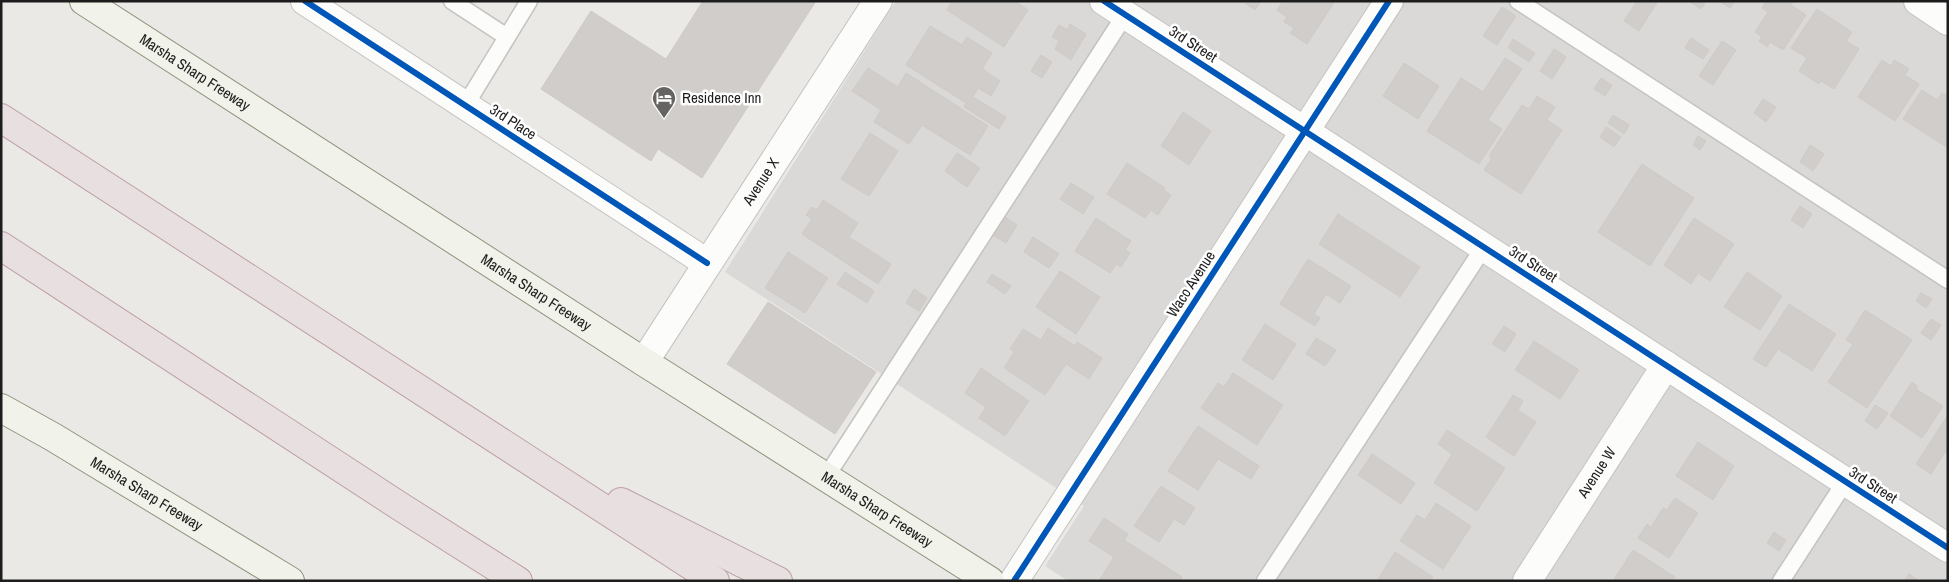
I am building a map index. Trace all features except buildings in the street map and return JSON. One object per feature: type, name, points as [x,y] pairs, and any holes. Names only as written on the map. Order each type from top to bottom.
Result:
[{"type":"highway","points":[[1,118],[496,441],[715,581]]},
{"type":"highway","points":[[1,246],[401,507],[518,581]]},
{"type":"highway","points":[[496,441],[778,581]]},
{"type":"highway","points":[[401,507],[499,581]]},
{"type":"main road","name":"Marsha Sharp Freeway","points":[[84,1],[644,362],[990,581]]},
{"type":"main road","name":"Marsha Sharp Freeway","points":[[1,408],[290,581]]},
{"type":"street","name":"3rd Place","points":[[305,1],[707,263]]},
{"type":"street","name":"Avenue X","points":[[644,362],[878,1]]},
{"type":"street","name":"Waco Avenue","points":[[1014,581],[1389,1]]},
{"type":"street","points":[[1918,1],[1948,21]]},
{"type":"street","name":"3rd Street","points":[[1115,8],[1948,548]]},
{"type":"street","name":"Avenue W","points":[[1527,581],[1666,365]]},
{"type":"lane","points":[[452,1],[507,37]]},
{"type":"lane","points":[[465,106],[529,1]]},
{"type":"lane","points":[[1518,1],[1948,280]]},
{"type":"lane","points":[[826,478],[1115,8]]},
{"type":"lane","points":[[1265,581],[1484,248]]},
{"type":"lane","points":[[1781,581],[1845,482]]},
{"type":"shaded area","points":[[896,1],[1948,1],[1948,581],[1068,581],[1045,566],[1084,506],[725,272]]},
{"type":"cycle path","points":[[305,1],[707,263]]},
{"type":"cycle path","points":[[1104,1],[1948,548]]},
{"type":"cycle path","points":[[1014,581],[1389,1]]},
{"type":"place","name":"Residence Inn","points":[[664,119]]}]
